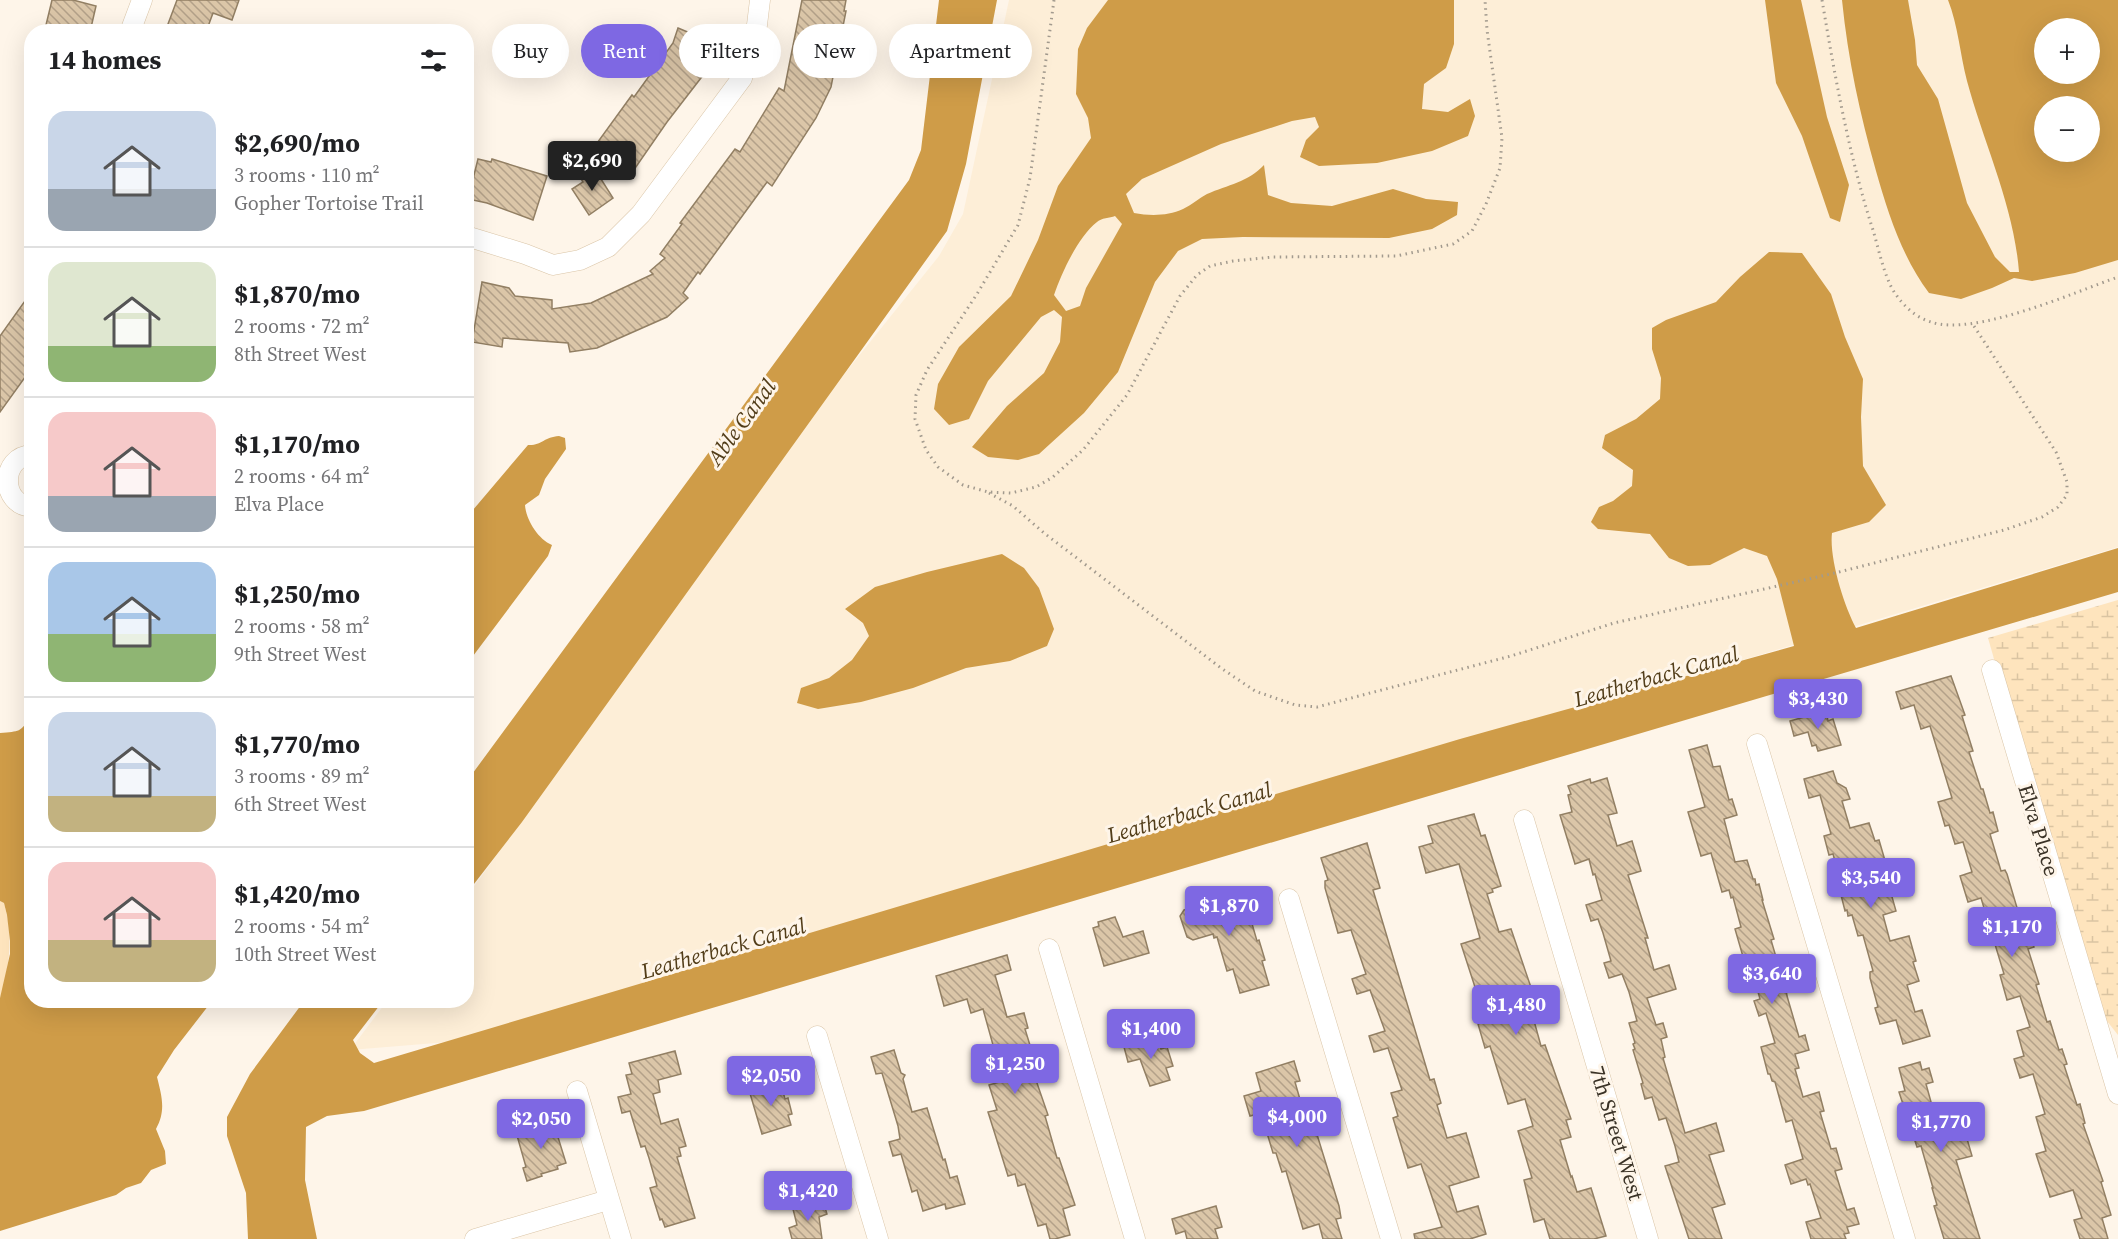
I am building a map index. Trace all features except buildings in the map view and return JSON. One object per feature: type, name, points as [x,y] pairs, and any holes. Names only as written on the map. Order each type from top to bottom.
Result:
[{"type":"street","points":[[133,24],[142,0]]},
{"type":"street","points":[[474,238],[553,265],[580,260],[608,247],[641,214],[742,78],[757,25],[760,0]]},
{"type":"street","points":[[24,456],[9,466],[4,481],[5,488],[14,501],[24,506]]},
{"type":"street","name":"Elva Place","points":[[1992,670],[2118,1094]]},
{"type":"street","points":[[1757,744],[1905,1239]]},
{"type":"street","name":"7th Street West","points":[[1524,820],[1648,1239]]},
{"type":"street","points":[[1289,898],[1391,1239]]},
{"type":"street","points":[[1049,949],[1135,1239]]},
{"type":"street","points":[[817,1036],[878,1239]]},
{"type":"street","points":[[577,1091],[621,1239]]},
{"type":"street","points":[[475,1239],[608,1200]]},
{"type":"path","points":[[1054,0],[1030,178],[1018,225],[978,294],[927,370],[916,395],[915,419],[926,450],[938,467],[963,485],[988,492],[1011,493],[1036,487],[1053,477],[1083,450],[1127,395],[1180,296],[1197,275],[1210,266],[1273,257],[1396,256],[1453,244],[1472,231],[1486,204],[1500,168],[1501,158],[1502,138],[1486,30],[1485,0]]},
{"type":"path","points":[[1822,0],[1834,68],[1864,203],[1889,283],[1907,308],[1930,322],[1950,325],[1972,323],[2016,313],[2118,277]]},
{"type":"path","points":[[988,492],[1013,506],[1044,533],[1221,668],[1255,691],[1295,705],[1317,707],[1511,656],[1614,623],[1674,608],[1776,588],[2013,527],[2042,517],[2058,507],[2067,495],[2067,482],[2056,452],[1972,323]]},
{"type":"shaded area","points":[[1009,0],[2118,0],[2118,547],[485,1039],[350,1050],[382,1008],[474,1008],[474,886],[777,458],[939,256],[963,214],[992,78],[1032,78],[1032,24],[1004,24]]},
{"type":"green space","points":[[2118,600],[2118,1035],[2099,1011],[2086,979],[1988,638]]},
{"type":"green space","points":[[0,901],[4,903],[10,939],[8,966],[0,998]]},
{"type":"water","points":[[939,0],[997,0],[992,24],[936,24]]},
{"type":"water","points":[[1108,0],[1454,0],[1454,44],[1446,68],[1424,84],[1422,109],[1448,112],[1470,99],[1475,116],[1468,136],[1432,151],[1377,163],[1319,166],[1300,157],[1306,140],[1319,127],[1315,117],[1292,121],[1221,144],[1142,179],[1126,194],[1134,213],[1153,215],[1171,213],[1207,194],[1244,179],[1264,165],[1268,195],[1291,203],[1332,206],[1393,189],[1426,199],[1458,202],[1457,215],[1432,229],[1389,238],[1202,239],[1178,251],[1155,282],[1118,372],[1084,413],[1039,454],[1018,460],[988,457],[972,447],[1007,406],[1044,373],[1060,342],[1062,317],[1054,310],[1041,317],[988,381],[969,419],[949,425],[934,409],[938,384],[959,347],[1011,296],[1038,240],[1058,186],[1091,138],[1088,118],[1076,94],[1078,49],[1087,28]],"holes":[[[1115,216],[1122,224],[1086,288],[1080,306],[1066,311],[1054,295],[1077,246],[1090,228],[1101,220]]]},
{"type":"water","points":[[1765,0],[1801,0],[1827,117],[1849,185],[1840,222],[1830,218],[1802,136],[1776,83]]},
{"type":"water","points":[[1842,0],[1908,0],[1917,65],[1938,99],[1967,203],[1995,257],[2010,272],[2019,272],[2005,199],[1967,81],[1948,0],[2118,0],[2118,260],[2075,273],[2032,281],[2014,278],[1961,299],[1929,293],[1911,265],[1886,203],[1870,150],[1851,65]]},
{"type":"water","name":"Able Canal","points":[[930,78],[982,78],[966,164],[947,231],[522,822],[474,884],[474,771],[909,180],[921,150]]},
{"type":"water","points":[[1769,252],[1802,253],[1831,294],[1845,337],[1863,379],[1861,417],[1863,466],[1886,505],[1869,522],[1832,533],[1838,582],[1856,628],[2118,548],[2118,592],[364,1111],[327,1116],[306,1127],[305,1180],[317,1239],[248,1239],[246,1193],[227,1136],[227,1117],[250,1074],[299,1008],[378,1008],[353,1040],[360,1053],[374,1063],[1460,739],[1794,646],[1777,579],[1767,556],[1744,548],[1710,565],[1688,566],[1669,558],[1650,534],[1598,529],[1591,522],[1599,507],[1613,501],[1632,486],[1633,470],[1602,448],[1605,435],[1636,419],[1660,399],[1661,378],[1652,349],[1652,328],[1666,320],[1716,302]]},
{"type":"water","points":[[559,436],[565,438],[566,449],[545,479],[539,495],[525,505],[534,528],[552,545],[548,556],[474,655],[474,509],[528,445]]},
{"type":"water","points":[[1002,554],[1024,568],[1039,588],[1054,629],[1047,646],[1010,661],[966,668],[913,688],[861,702],[818,709],[797,703],[801,688],[829,678],[852,660],[869,636],[863,623],[845,609],[875,587]]},
{"type":"water","points":[[24,726],[24,1008],[207,1008],[174,1050],[157,1077],[162,1097],[162,1110],[156,1129],[165,1151],[166,1164],[151,1170],[141,1183],[126,1188],[116,1195],[0,1231],[0,998],[10,954],[10,941],[4,903],[0,901],[0,733],[19,730]]},
{"type":"water label","name":"Leatherback Canal","points":[[1656,676]]},
{"type":"water label","name":"Leatherback Canal","points":[[1189,812]]},
{"type":"water label","name":"Leatherback Canal","points":[[723,948]]}]
